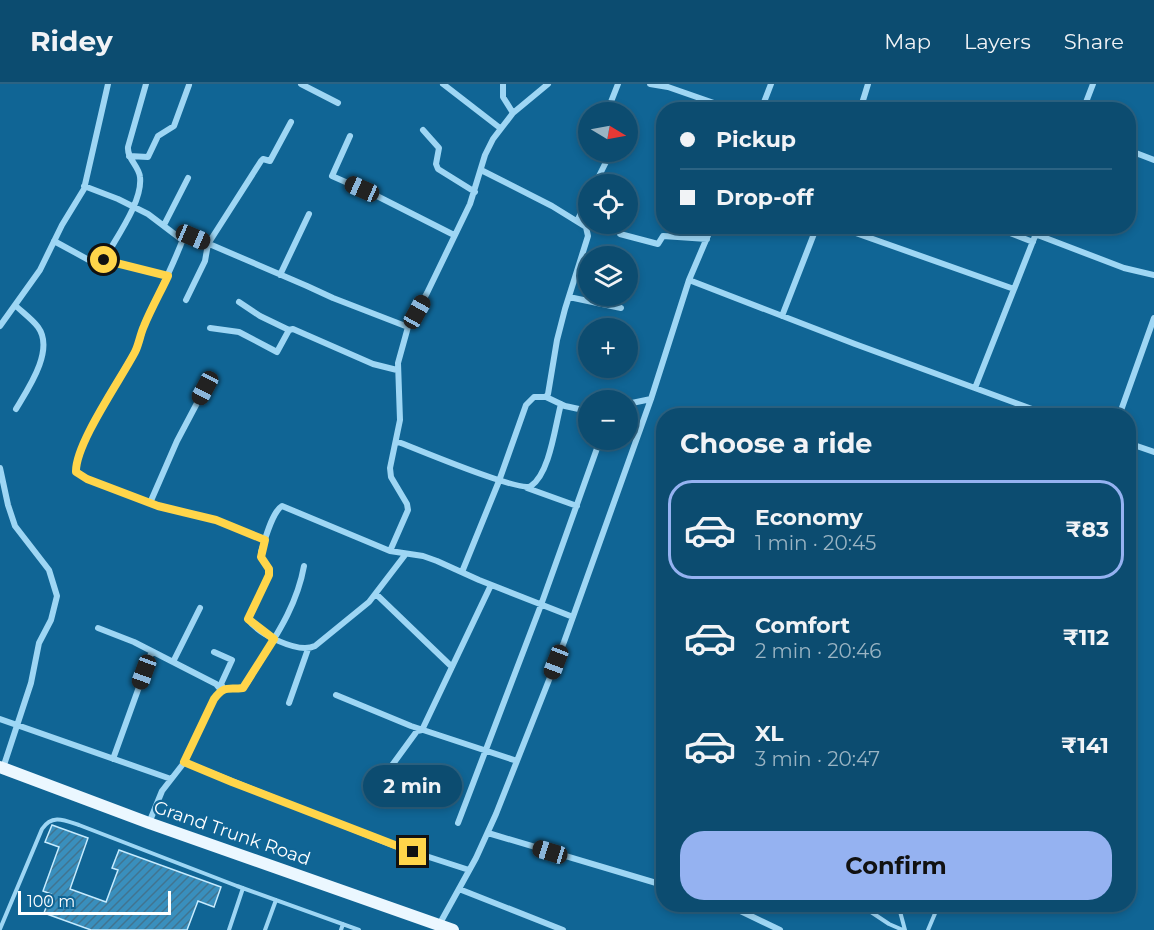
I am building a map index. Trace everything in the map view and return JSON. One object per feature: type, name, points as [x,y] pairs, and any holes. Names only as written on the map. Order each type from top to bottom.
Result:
[{"type":"main road","name":"Grand Trunk Road","points":[[1,768],[149,823],[453,930]]},
{"type":"street","points":[[0,326],[40,270],[84,186],[108,84]]},
{"type":"street","points":[[54,242],[98,265],[104,260],[134,207],[140,176],[129,156],[128,147],[146,84]]},
{"type":"street","points":[[301,84],[338,103]]},
{"type":"street","points":[[442,84],[500,128]]},
{"type":"street","points":[[503,84],[503,97],[513,113]]},
{"type":"street","points":[[390,552],[408,510],[407,504],[391,477],[390,468],[400,420],[397,370],[408,327],[427,293],[475,192],[485,155],[500,128],[513,113],[548,84]]},
{"type":"street","points":[[611,102],[618,84]]},
{"type":"street","points":[[650,84],[668,87],[711,102]]},
{"type":"street","points":[[764,102],[771,84]]},
{"type":"street","points":[[862,102],[868,84]]},
{"type":"street","points":[[1086,102],[1093,84]]},
{"type":"street","points":[[129,156],[148,157],[158,136],[174,126],[189,85]]},
{"type":"street","points":[[186,300],[204,261],[208,244],[261,161],[263,159],[270,161],[291,122]]},
{"type":"street","points":[[423,130],[439,148],[436,164],[438,169],[475,192]]},
{"type":"street","points":[[350,135],[332,176],[454,235]]},
{"type":"street","points":[[1136,153],[1154,160]]},
{"type":"street","points":[[481,170],[552,206],[586,227],[588,236],[568,297],[546,397]]},
{"type":"street","points":[[164,225],[188,178]]},
{"type":"street","points":[[84,186],[134,207],[164,225],[177,237],[183,239],[193,237],[333,298],[408,327]]},
{"type":"street","points":[[280,275],[309,214]]},
{"type":"street","points":[[620,234],[658,244],[663,236],[707,239]]},
{"type":"street","points":[[439,925],[488,833],[517,761],[573,617],[651,399],[689,280],[709,234]]},
{"type":"street","points":[[782,316],[814,234]]},
{"type":"street","points":[[859,234],[1014,289]]},
{"type":"street","points":[[1012,234],[1032,242]]},
{"type":"street","points":[[975,388],[1035,234],[1124,268],[1154,275]]},
{"type":"street","points":[[183,239],[135,351],[103,406],[76,467],[80,476],[87,479],[150,503],[216,520],[265,540]]},
{"type":"street","points":[[104,260],[168,276]]},
{"type":"street","points":[[689,280],[1029,408]]},
{"type":"street","points":[[568,297],[621,308]]},
{"type":"street","points":[[239,302],[260,316],[289,330],[294,329],[373,364],[397,370]]},
{"type":"street","points":[[15,305],[38,327],[44,340],[40,365],[16,409]]},
{"type":"street","points":[[1122,408],[1154,318]]},
{"type":"street","points":[[210,328],[239,332],[277,352],[289,330]]},
{"type":"street","points":[[150,503],[177,441],[205,388]]},
{"type":"street","points":[[462,572],[499,481],[525,405],[534,397],[546,397],[578,410]]},
{"type":"street","points":[[638,402],[651,399]]},
{"type":"street","points":[[526,488],[531,486],[544,468],[561,404]]},
{"type":"street","points":[[396,441],[499,481],[577,506]]},
{"type":"street","points":[[1136,446],[1154,452]]},
{"type":"street","points":[[458,823],[597,450]]},
{"type":"street","points":[[0,468],[15,526],[49,570],[57,596],[53,614],[39,643],[31,683],[18,725],[1,768]]},
{"type":"street","points":[[405,555],[376,594],[315,646],[308,649],[274,639],[248,619],[269,575],[269,569],[261,557],[275,514],[282,506],[390,552],[423,556],[573,617]]},
{"type":"street","points":[[149,823],[162,791],[184,762],[214,699],[223,690],[243,688],[291,612],[301,587],[304,566]]},
{"type":"street","points":[[382,779],[417,731],[422,730],[491,585]]},
{"type":"street","points":[[376,594],[452,667]]},
{"type":"street","points":[[173,662],[201,608]]},
{"type":"street","points":[[98,628],[134,642],[216,684],[223,690]]},
{"type":"street","points":[[289,703],[308,649]]},
{"type":"street","points":[[113,759],[152,651]]},
{"type":"street","points":[[214,652],[232,660],[221,684],[223,690]]},
{"type":"street","points":[[336,695],[422,730],[517,761]]},
{"type":"street","points":[[0,719],[171,779]]},
{"type":"street","points":[[184,762],[395,846],[470,870]]},
{"type":"street","points":[[488,833],[656,883]]},
{"type":"street","points":[[459,889],[563,930]]},
{"type":"street","points":[[743,912],[780,930]]},
{"type":"lane","points":[[0,929],[42,829],[46,822],[52,819],[79,825],[359,930]]},
{"type":"lane","points":[[229,930],[243,888]]},
{"type":"lane","points":[[265,930],[276,900]]},
{"type":"lane","points":[[871,912],[889,924],[904,930]]},
{"type":"lane","points":[[900,912],[904,930]]},
{"type":"lane","points":[[928,930],[936,912]]},
{"type":"lane","points":[[341,930],[343,924]]},
{"type":"building","points":[[52,825],[88,838],[70,889],[106,902],[118,870],[112,868],[119,850],[221,887],[214,907],[198,901],[187,930],[91,930],[44,913],[51,894],[43,891],[59,847],[45,842]]},
{"type":"route","points":[[104,260],[168,276],[142,330],[135,351],[88,437],[77,463],[76,472],[87,479],[158,506],[216,520],[265,540],[261,557],[269,569],[269,575],[248,619],[254,626],[274,639],[243,688],[221,690],[214,699],[184,762],[413,852]]}]
